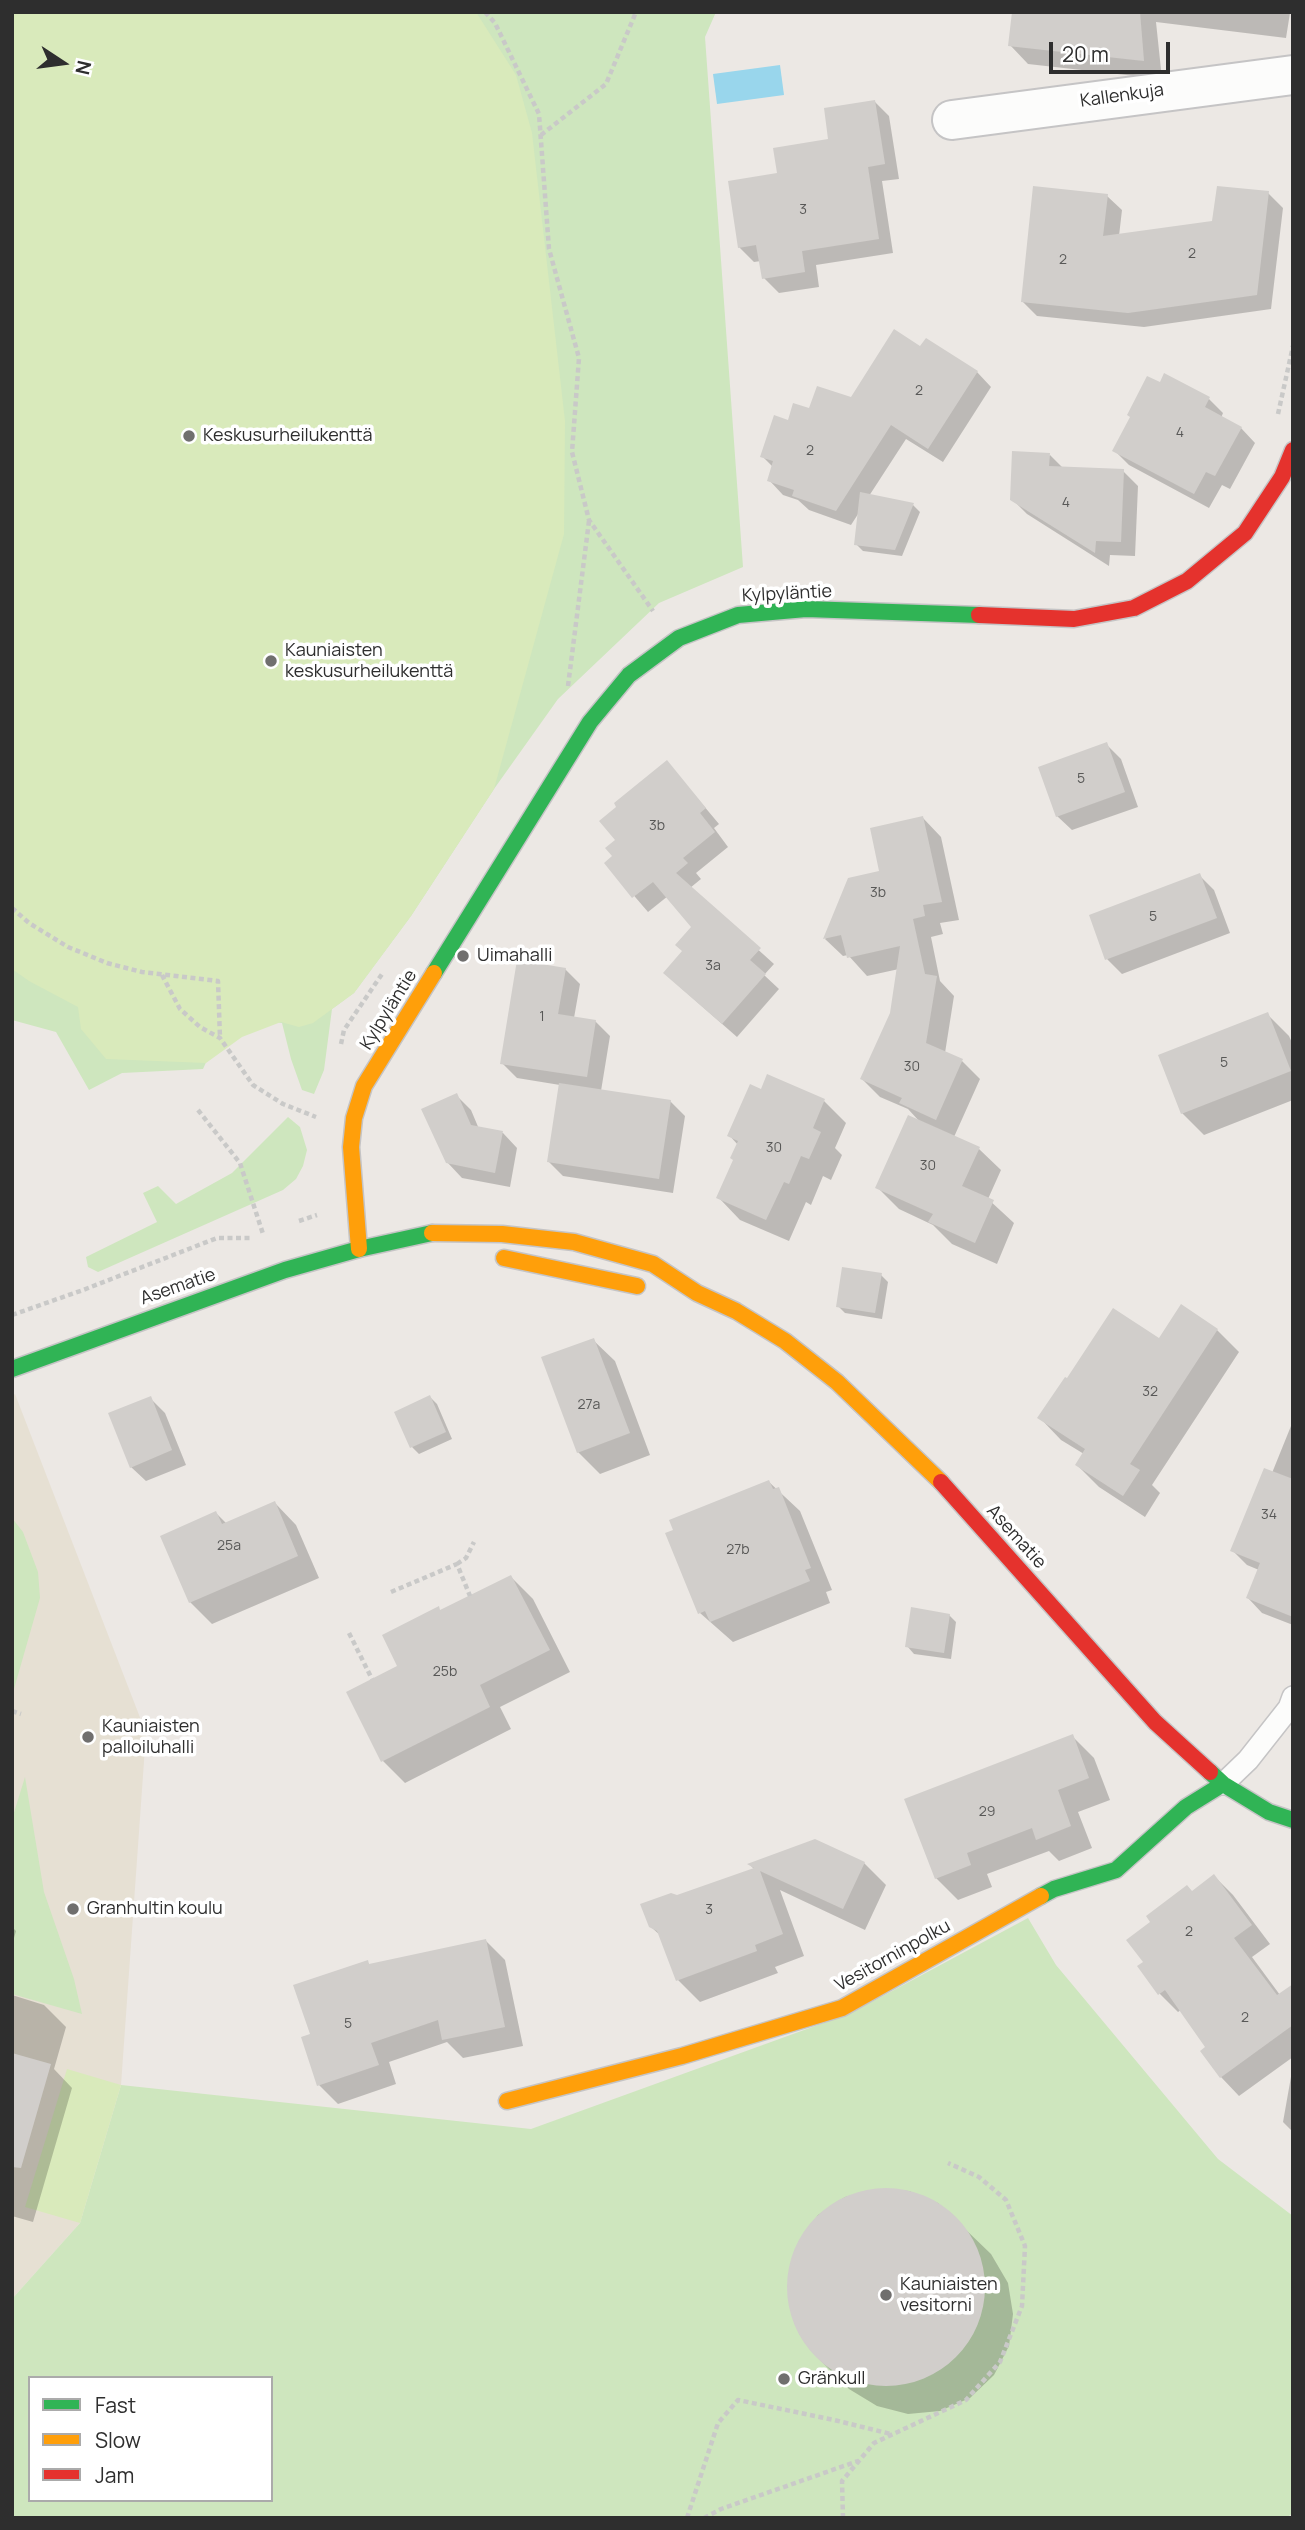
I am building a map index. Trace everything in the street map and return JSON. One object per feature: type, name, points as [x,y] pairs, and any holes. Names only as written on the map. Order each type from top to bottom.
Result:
[{"type":"street","name":"Kallenkuja","points":[[952,120],[1293,75]]},
{"type":"street","name":"Kylpyläntie","points":[[359,1249],[351,1147],[354,1118],[365,1086],[590,722],[629,675],[679,638],[738,615],[806,610],[1074,619],[1134,608],[1187,581],[1245,533],[1282,477],[1293,450]]},
{"type":"street","name":"Asematie","points":[[12,1368],[285,1270],[359,1249],[438,1232],[502,1234],[574,1242],[653,1264],[698,1293],[736,1311],[786,1341],[837,1382],[944,1485],[1154,1722],[1223,1784],[1269,1812],[1293,1820]]},
{"type":"street","name":"Asematie","points":[[359,1249],[408,1255]]},
{"type":"street","name":"Asematie","points":[[492,1258],[698,1293]]},
{"type":"street","name":"Vesitorninpolku","points":[[507,2101],[682,2056],[842,2008],[1054,1889],[1116,1870],[1186,1807],[1223,1784]]},
{"type":"lane","points":[[1223,1784],[1248,1760],[1289,1708],[1293,1697]]},
{"type":"path","points":[[485,12],[495,23],[540,114],[549,250],[579,358],[572,452],[589,520],[659,620]]},
{"type":"path","points":[[541,135],[606,84],[636,12]]},
{"type":"path","points":[[1274,425],[1293,346]]},
{"type":"path","points":[[567,691],[589,520]]},
{"type":"path","points":[[12,908],[29,923],[68,947],[107,962],[162,975],[218,981],[220,1038]]},
{"type":"path","points":[[162,975],[180,1009],[200,1027],[220,1038],[253,1085],[283,1104],[324,1118]]},
{"type":"path","points":[[198,1110],[240,1163],[263,1234]]},
{"type":"path","points":[[295,1223],[317,1215],[354,1208]]},
{"type":"path","points":[[12,1315],[217,1238],[252,1238],[274,1230]]},
{"type":"path","points":[[391,1591],[457,1564],[466,1558],[474,1542]]},
{"type":"path","points":[[457,1564],[470,1596]]},
{"type":"path","points":[[349,1633],[372,1679]]},
{"type":"path","points":[[12,1711],[21,1714]]},
{"type":"path","points":[[843,2518],[842,2482],[874,2443],[966,2400],[1000,2362],[1022,2306],[1025,2246],[1006,2200],[979,2177],[948,2163]]},
{"type":"path","points":[[687,2518],[718,2423],[738,2400],[892,2434]]},
{"type":"path","points":[[704,2518],[721,2509],[859,2461]]},
{"type":"shaded area","name":"Granhultin koulu","points":[[15,1394],[146,1733],[121,2085],[80,2223],[12,2299],[12,1396]]},
{"type":"green space","name":"Kauniaisten keskusurheilukenttä","points":[[12,12],[476,12],[516,75],[532,133],[565,421],[564,534],[494,789],[411,916],[354,993],[313,1023],[299,1027],[281,1022],[242,1037],[206,1063],[106,1059],[81,1029],[78,1007],[12,969]]},
{"type":"green space","name":"Kauniaisten keskusurheilukenttä","points":[[296,12],[716,12],[705,37],[743,567],[659,603],[558,699],[494,789],[411,916],[354,993],[332,1009],[324,1070],[314,1094],[302,1090],[282,1023],[264,1021],[214,1045],[203,1069],[122,1073],[89,1090],[56,1032],[12,1020],[12,908]]},
{"type":"green space","points":[[288,1117],[300,1127],[307,1150],[296,1179],[283,1190],[98,1272],[88,1267],[86,1257],[157,1222],[143,1193],[158,1186],[176,1204],[232,1173]]},
{"type":"green space","points":[[12,1518],[23,1532],[38,1572],[40,1598],[12,1696]]},
{"type":"green space","points":[[25,1777],[44,1892],[74,1979],[82,2014],[12,1994],[12,1819]]},
{"type":"green space","points":[[1028,1918],[1056,1965],[1218,2159],[1293,2216],[1293,2513],[1286,2518],[12,2518],[12,2299],[80,2223],[121,2085],[531,2129],[851,2013]]},
{"type":"green space","points":[[67,2069],[121,2085],[80,2223],[25,2207]]},
{"type":"water","points":[[780,65],[784,95],[717,104],[713,74]]},
{"type":"building","points":[[1012,12],[1140,12],[1144,61],[1008,46]]},
{"type":"building","points":[[875,100],[885,164],[868,167],[879,239],[802,251],[805,272],[762,279],[756,245],[738,248],[728,181],[777,173],[773,148],[828,139],[824,108]]},
{"type":"building","points":[[1033,186],[1108,194],[1103,236],[1212,221],[1217,186],[1269,191],[1257,295],[1128,313],[1021,302]]},
{"type":"building","points":[[894,329],[920,346],[926,338],[978,371],[928,449],[891,425],[836,511],[792,496],[794,490],[767,481],[773,461],[760,457],[774,415],[788,420],[793,403],[809,408],[817,386],[851,397]]},
{"type":"building","points":[[1164,373],[1210,397],[1205,407],[1242,427],[1215,476],[1206,472],[1194,494],[1112,451],[1147,376],[1160,382]]},
{"type":"building","points":[[1012,451],[1050,453],[1049,466],[1124,469],[1121,542],[1096,541],[1095,553],[1010,500]]},
{"type":"building","points":[[860,492],[914,503],[895,550],[854,545]]},
{"type":"building","points":[[1107,742],[1125,792],[1056,817],[1038,767]]},
{"type":"building","points":[[667,760],[706,808],[700,813],[715,832],[683,858],[688,863],[676,873],[761,948],[750,960],[766,974],[722,1024],[663,973],[682,951],[675,945],[691,927],[653,882],[632,898],[604,863],[612,856],[605,848],[615,840],[599,821],[616,807],[614,803]]},
{"type":"building","points":[[923,816],[942,902],[923,905],[925,916],[913,919],[925,974],[937,976],[926,1043],[963,1059],[936,1120],[899,1103],[902,1098],[860,1079],[890,1013],[900,946],[847,958],[841,935],[823,939],[848,878],[879,871],[870,828]]},
{"type":"building","points":[[1200,873],[1217,918],[1105,960],[1089,915]]},
{"type":"building","points":[[517,960],[566,968],[558,1014],[596,1020],[587,1077],[500,1064]]},
{"type":"building","points":[[1268,1012],[1291,1071],[1181,1114],[1158,1055]]},
{"type":"building","points":[[767,1074],[825,1099],[813,1128],[821,1132],[809,1159],[801,1156],[789,1184],[784,1182],[766,1220],[716,1198],[733,1160],[730,1158],[738,1141],[727,1136],[750,1084],[761,1089]]},
{"type":"building","points":[[559,1083],[671,1100],[659,1179],[547,1162]]},
{"type":"building","points":[[457,1093],[471,1125],[503,1131],[495,1173],[446,1163],[421,1109]]},
{"type":"building","points":[[908,1115],[980,1147],[962,1186],[994,1200],[975,1243],[928,1222],[933,1214],[875,1188]]},
{"type":"building","points":[[842,1267],[882,1273],[875,1313],[836,1307]]},
{"type":"building","points":[[1181,1304],[1218,1329],[1130,1464],[1140,1470],[1123,1496],[1075,1465],[1085,1449],[1037,1418],[1113,1308],[1159,1338]]},
{"type":"building","points":[[594,1338],[630,1433],[577,1453],[541,1357]]},
{"type":"building","points":[[430,1395],[446,1432],[410,1448],[394,1412]]},
{"type":"building","points":[[151,1396],[172,1450],[130,1468],[108,1413]]},
{"type":"building","points":[[1264,1468],[1293,1479],[1293,1617],[1246,1598],[1260,1563],[1230,1551]]},
{"type":"building","points":[[769,1480],[773,1489],[779,1487],[811,1568],[805,1570],[810,1581],[710,1622],[705,1611],[698,1614],[665,1533],[673,1530],[669,1520]]},
{"type":"building","points":[[275,1501],[298,1556],[189,1603],[160,1536],[216,1511],[222,1524]]},
{"type":"building","points":[[511,1575],[550,1650],[480,1685],[490,1707],[381,1762],[346,1692],[397,1666],[382,1635],[439,1606],[440,1610]]},
{"type":"building","points":[[911,1607],[950,1614],[944,1653],[905,1647]]},
{"type":"building","points":[[1073,1734],[1089,1778],[1058,1790],[1071,1826],[1036,1840],[1032,1828],[967,1853],[971,1865],[935,1879],[904,1799]]},
{"type":"building","points":[[815,1839],[865,1862],[843,1909],[760,1871],[783,1934],[755,1945],[757,1951],[676,1981],[657,1931],[649,1927],[640,1904],[671,1893],[677,1895],[754,1868],[747,1864]]},
{"type":"building","points":[[1214,1874],[1252,1925],[1234,1938],[1277,1995],[1293,1984],[1293,2025],[1220,2078],[1200,2051],[1205,2047],[1165,1990],[1158,1995],[1137,1966],[1143,1962],[1126,1940],[1150,1922],[1146,1916],[1187,1885],[1192,1891]]},
{"type":"building","points":[[486,1939],[505,2027],[442,2040],[438,2020],[371,2043],[379,2065],[317,2086],[301,2037],[310,2034],[293,1985],[368,1960],[369,1964]]},
{"type":"building","points":[[12,2053],[51,2064],[21,2168],[12,2167]]},
{"type":"building","name":"Kauniaisten vesitorni","points":[[886,2188],[924,2195],[956,2217],[978,2249],[985,2287],[978,2325],[956,2357],[924,2379],[886,2386],[848,2379],[816,2357],[794,2325],[787,2287],[794,2249],[816,2217],[848,2195]]},
{"type":"traffic: fast","points":[[434,973],[590,722],[629,675],[679,638],[738,615],[806,609],[979,615]]},
{"type":"traffic: fast","points":[[12,1369],[285,1270],[359,1249],[432,1233]]},
{"type":"traffic: fast","points":[[1210,1772],[1223,1784],[1269,1812],[1293,1820]]},
{"type":"traffic: fast","points":[[1041,1896],[1054,1889],[1116,1870],[1186,1807],[1223,1784]]},
{"type":"traffic: slow","points":[[359,1249],[351,1147],[354,1118],[364,1086],[434,973]]},
{"type":"traffic: slow","points":[[432,1233],[502,1234],[574,1242],[653,1264],[697,1293],[736,1311],[785,1341],[837,1382],[941,1482]]},
{"type":"traffic: slow","points":[[504,1258],[637,1286]]},
{"type":"traffic: slow","points":[[507,2101],[682,2056],[842,2008],[1041,1896]]},
{"type":"traffic: jam","points":[[979,615],[1074,619],[1134,608],[1187,581],[1245,533],[1282,477],[1293,450]]},
{"type":"traffic: jam","points":[[941,1482],[1155,1722],[1210,1772]]},
{"type":"place","name":"Keskusurheilukenttä","points":[[189,436]]},
{"type":"place","name":"Kauniaisten keskusurheilukenttä","points":[[271,661]]},
{"type":"place","name":"Uimahalli","points":[[463,956]]},
{"type":"place","name":"Kauniaisten palloiluhalli","points":[[88,1737]]},
{"type":"place","name":"Granhultin koulu","points":[[73,1909]]},
{"type":"place","name":"Kauniaisten vesitorni","points":[[886,2295]]},
{"type":"place","name":"Gränkull","points":[[784,2379]]}]
